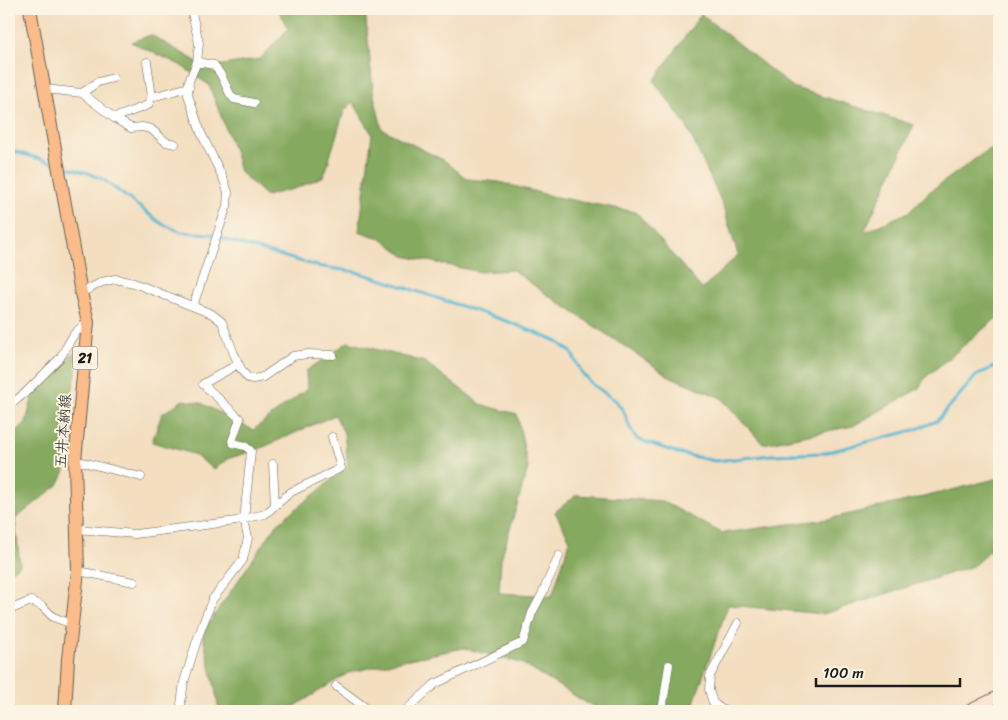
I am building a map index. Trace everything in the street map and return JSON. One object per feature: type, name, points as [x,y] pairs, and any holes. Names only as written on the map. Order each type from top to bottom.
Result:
[{"type":"main road","name":"五井本納線","points":[[30,9],[81,293],[88,322],[76,461],[78,571],[68,659],[65,711]]},
{"type":"street","points":[[191,9],[199,43],[197,62],[189,82],[188,95],[201,133],[228,192],[227,206],[193,306]]},
{"type":"street","points":[[114,118],[148,105],[152,97],[147,62]]},
{"type":"street","points":[[197,62],[214,65],[234,99],[254,104]]},
{"type":"street","points":[[82,93],[98,82],[113,78]]},
{"type":"street","points":[[152,97],[189,86]]},
{"type":"street","points":[[45,89],[82,93],[114,118],[131,128],[142,127],[151,129],[166,142],[176,144]]},
{"type":"street","points":[[81,293],[102,282],[115,280],[134,283],[212,314],[222,322],[238,364],[248,378],[263,377],[293,356],[308,354],[333,355]]},
{"type":"street","points":[[9,406],[60,358],[74,334],[88,322]]},
{"type":"street","points":[[183,711],[181,704],[184,682],[198,637],[212,600],[243,560],[248,538],[244,518],[251,451],[245,446],[233,443],[232,441],[240,420],[203,384],[238,364]]},
{"type":"street","points":[[77,529],[135,534],[236,521],[265,514],[291,492],[341,468],[332,438]]},
{"type":"street","points":[[76,461],[141,476]]},
{"type":"street","points":[[273,464],[275,506]]},
{"type":"street","points":[[405,711],[435,684],[524,642],[532,613],[559,556]]},
{"type":"street","points":[[78,571],[134,582]]},
{"type":"street","points":[[9,610],[31,601],[42,606],[53,617],[72,624]]},
{"type":"street","points":[[724,711],[713,702],[709,690],[710,676],[738,623]]},
{"type":"street","points":[[662,711],[670,665]]},
{"type":"street","points":[[336,686],[370,711]]},
{"type":"street","points":[[969,711],[999,696]]},
{"type":"green space","points":[[278,9],[365,9],[373,91],[382,129],[445,161],[467,179],[499,182],[551,196],[636,212],[702,289],[738,255],[722,203],[686,125],[654,81],[701,14],[792,87],[914,125],[864,232],[909,212],[928,193],[989,149],[999,151],[999,316],[926,377],[918,389],[853,426],[763,444],[721,398],[669,376],[513,270],[480,272],[404,256],[384,240],[359,231],[372,134],[353,102],[344,111],[324,176],[297,188],[266,196],[240,172],[235,153],[209,85],[180,65],[131,42],[151,35],[201,64],[217,66],[260,59],[288,29]]},
{"type":"green space","points":[[348,342],[425,362],[482,405],[517,414],[528,468],[501,559],[499,593],[552,596],[570,540],[555,512],[576,495],[662,501],[722,533],[828,519],[999,478],[999,542],[973,566],[823,614],[728,605],[691,711],[603,711],[521,663],[464,648],[348,673],[287,711],[219,711],[202,633],[277,524],[348,467],[344,433],[335,415],[259,449],[230,458],[214,469],[193,454],[152,442],[162,414],[183,400],[201,403],[253,430],[307,389],[306,371]]},
{"type":"green space","points":[[75,352],[76,372],[64,436],[65,471],[58,485],[15,519],[20,565],[9,572],[9,439],[26,422],[33,395],[66,359]]},
{"type":"waterway","points":[[9,150],[54,163]]},
{"type":"waterway","points":[[62,166],[88,173],[104,180],[162,224],[181,232],[210,234],[317,266],[356,272],[377,278],[509,322],[556,341],[571,352],[582,373],[592,384],[616,401],[624,412],[630,428],[637,439],[678,453],[715,461],[772,455],[824,453],[914,430],[937,421],[976,376],[999,364]]}]
